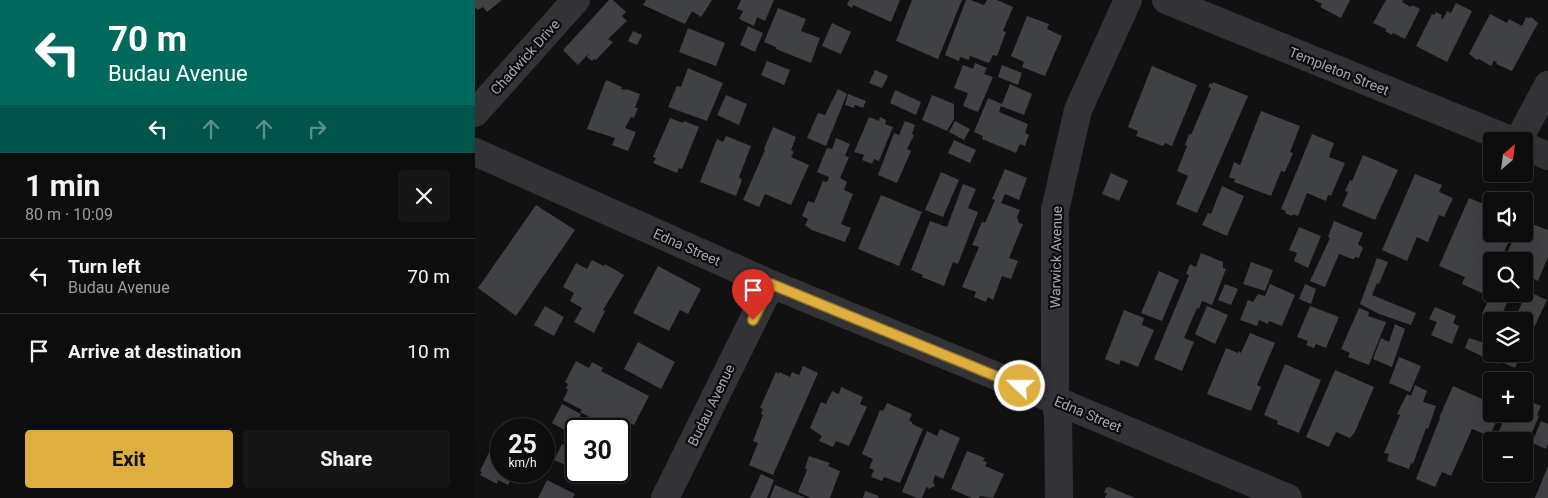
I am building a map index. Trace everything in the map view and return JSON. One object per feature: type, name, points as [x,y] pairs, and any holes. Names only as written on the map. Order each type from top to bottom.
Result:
[{"type":"street","name":"Chadwick Drive","points":[[475,113],[576,0]]},
{"type":"street","name":"Warwick Avenue","points":[[1059,498],[1058,415],[1055,400],[1055,210],[1078,110],[1129,0]]},
{"type":"street","name":"Templeton Street","points":[[1166,0],[1491,132]]},
{"type":"street","points":[[1523,132],[1548,85]]},
{"type":"street","points":[[1533,150],[1548,156]]},
{"type":"street","name":"Edna Street","points":[[475,152],[771,284],[1288,498]]},
{"type":"street","name":"Budau Avenue","points":[[665,498],[771,284]]},
{"type":"building","points":[[475,0],[502,0],[487,12],[483,7],[478,10],[475,7]]},
{"type":"building","points":[[609,0],[613,0],[626,12],[622,16],[627,21],[608,39],[613,42],[596,60],[592,61],[587,57],[589,53],[578,65],[563,50]]},
{"type":"building","points":[[646,0],[712,0],[701,17],[692,11],[685,24],[643,5]]},
{"type":"building","points":[[741,0],[774,0],[765,21],[757,17],[754,26],[739,19],[743,11],[737,9]]},
{"type":"building","points":[[849,0],[900,0],[891,22],[853,5],[852,8],[847,5]]},
{"type":"building","points":[[912,0],[962,0],[938,59],[896,41]]},
{"type":"building","points":[[966,0],[984,5],[987,0],[997,0],[1013,7],[1003,31],[1006,32],[997,56],[993,55],[989,63],[970,56],[969,60],[960,57],[959,61],[945,55]]},
{"type":"building","points":[[1314,0],[1350,0],[1341,18],[1320,7],[1322,4]]},
{"type":"building","points":[[1386,0],[1403,0],[1402,2],[1411,7],[1412,5],[1420,9],[1405,39],[1393,33],[1392,35],[1385,31],[1386,29],[1373,23]]},
{"type":"building","points":[[1456,3],[1472,11],[1447,62],[1416,46],[1432,14],[1434,15],[1436,12],[1442,15],[1441,18],[1443,19],[1447,11],[1451,13]]},
{"type":"building","points":[[778,8],[806,19],[801,31],[820,38],[811,63],[764,42]]},
{"type":"building","points":[[1490,14],[1507,23],[1509,19],[1522,26],[1526,17],[1531,17],[1538,23],[1512,71],[1496,64],[1497,62],[1494,61],[1491,66],[1469,54]]},
{"type":"building","points":[[1027,16],[1049,24],[1047,29],[1062,36],[1045,76],[1022,67],[1024,62],[1011,56]]},
{"type":"building","points":[[832,23],[851,32],[841,54],[822,46]]},
{"type":"building","points":[[748,26],[763,33],[755,52],[740,45]]},
{"type":"building","points":[[688,28],[725,43],[716,66],[679,52]]},
{"type":"building","points":[[633,31],[642,35],[637,45],[628,41]]},
{"type":"building","points":[[767,61],[790,70],[784,85],[761,75]]},
{"type":"building","points":[[975,63],[987,68],[984,74],[993,77],[978,112],[963,106],[968,93],[954,88],[963,65],[973,69]]},
{"type":"building","points":[[1002,65],[1022,73],[1018,85],[998,77]]},
{"type":"building","points":[[1152,66],[1197,85],[1172,146],[1165,143],[1163,146],[1136,136],[1138,131],[1128,127]]},
{"type":"building","points":[[688,68],[723,83],[707,121],[668,107],[677,86],[681,87]]},
{"type":"building","points":[[875,70],[888,76],[882,88],[869,83]]},
{"type":"building","points":[[606,80],[622,87],[621,89],[640,94],[634,118],[631,117],[625,128],[636,132],[628,151],[612,145],[615,138],[587,129]]},
{"type":"building","points":[[1213,82],[1248,96],[1197,213],[1176,204],[1188,176],[1177,171],[1187,146],[1185,145],[1189,134],[1191,135],[1211,88],[1208,87]]},
{"type":"building","points":[[1010,84],[1032,94],[1024,115],[1001,106],[999,112],[1028,124],[1025,133],[1029,135],[1025,146],[1020,144],[1016,153],[982,139],[983,136],[974,132],[988,98],[1002,104]]},
{"type":"building","points":[[838,89],[847,94],[826,146],[807,138],[818,113],[825,115]]},
{"type":"building","points":[[895,90],[921,102],[916,115],[890,103]]},
{"type":"building","points":[[848,94],[866,101],[863,108],[855,105],[854,108],[845,105]]},
{"type":"building","points":[[726,95],[747,104],[739,125],[717,115]]},
{"type":"building","points":[[932,95],[954,104],[954,119],[947,131],[922,120]]},
{"type":"building","points":[[1261,111],[1300,126],[1290,152],[1293,153],[1285,172],[1281,171],[1271,196],[1234,182],[1235,179],[1229,177],[1234,162],[1240,165]]},
{"type":"building","points":[[869,117],[879,121],[880,117],[886,120],[885,124],[893,127],[879,161],[874,159],[872,164],[862,160],[864,155],[854,152]]},
{"type":"building","points":[[670,118],[699,127],[682,169],[679,168],[677,173],[653,163],[656,158],[653,157]]},
{"type":"building","points":[[905,121],[915,125],[912,134],[914,135],[907,149],[911,151],[897,183],[878,175],[894,133],[899,135]]},
{"type":"building","points":[[955,121],[970,129],[964,140],[949,132]]},
{"type":"building","points":[[773,127],[796,137],[791,150],[794,152],[791,157],[809,165],[791,205],[765,194],[759,207],[743,200]]},
{"type":"building","points":[[1312,134],[1334,143],[1329,157],[1345,163],[1331,196],[1328,195],[1326,201],[1307,193],[1298,216],[1293,214],[1292,216],[1281,209]]},
{"type":"building","points":[[726,136],[751,146],[739,177],[742,180],[736,196],[700,182],[717,139],[723,142]]},
{"type":"building","points":[[836,138],[850,144],[845,156],[849,157],[840,178],[847,182],[844,190],[853,194],[841,224],[851,228],[845,242],[812,230],[805,225],[808,219],[802,216],[808,201],[814,203],[823,181],[827,182],[829,177],[817,172],[827,148],[832,149]]},
{"type":"building","points":[[954,140],[976,150],[970,163],[948,153]]},
{"type":"building","points":[[1363,155],[1398,170],[1375,220],[1342,206],[1348,192],[1345,191],[1350,180],[1352,181]]},
{"type":"building","points":[[1005,169],[1027,178],[1019,200],[1005,194],[1001,203],[1020,210],[1017,217],[1019,223],[1023,224],[1009,258],[1018,261],[1011,279],[1002,276],[993,300],[988,297],[986,302],[974,297],[976,292],[962,287],[979,247],[972,245],[982,222],[985,223],[995,200],[992,199]]},
{"type":"building","points":[[941,172],[959,180],[943,217],[925,210]]},
{"type":"building","points":[[1111,173],[1128,181],[1119,201],[1102,194]]},
{"type":"building","points":[[1415,174],[1442,185],[1439,192],[1453,198],[1444,217],[1439,215],[1428,242],[1417,237],[1407,261],[1382,250]]},
{"type":"building","points":[[963,184],[976,189],[968,208],[978,212],[958,264],[953,262],[944,286],[911,270],[930,221],[947,227]]},
{"type":"building","points":[[1222,186],[1244,196],[1227,236],[1202,225],[1208,213],[1211,214]]},
{"type":"building","points":[[881,195],[922,212],[899,266],[858,249]]},
{"type":"building","points":[[1469,198],[1483,204],[1483,242],[1509,242],[1504,252],[1483,252],[1483,294],[1462,284],[1465,277],[1439,266]]},
{"type":"building","points":[[536,205],[575,230],[516,316],[478,288]]},
{"type":"building","points":[[1334,221],[1363,233],[1358,244],[1363,248],[1359,258],[1355,257],[1352,259],[1339,254],[1325,287],[1310,281],[1330,238],[1328,237]]},
{"type":"building","points":[[1533,224],[1548,230],[1548,257],[1538,281],[1533,278],[1533,252],[1508,252],[1512,242],[1533,242]]},
{"type":"building","points":[[1299,227],[1321,236],[1308,268],[1294,261],[1297,253],[1289,250]]},
{"type":"building","points":[[1201,253],[1223,262],[1223,268],[1226,269],[1212,305],[1202,301],[1184,338],[1194,342],[1182,371],[1154,359],[1189,275],[1186,274],[1190,264],[1196,267]]},
{"type":"building","points":[[1377,258],[1388,262],[1372,295],[1416,313],[1411,325],[1379,314],[1360,304]]},
{"type":"building","points":[[592,260],[604,266],[605,264],[624,275],[603,310],[605,311],[594,333],[574,322],[582,308],[570,301],[574,293],[563,287],[576,263],[587,269]]},
{"type":"building","points":[[1251,262],[1273,270],[1265,291],[1243,284]]},
{"type":"building","points":[[658,266],[701,289],[688,314],[680,310],[669,331],[633,313]]},
{"type":"building","points":[[1159,271],[1179,280],[1162,321],[1141,313]]},
{"type":"building","points":[[1225,284],[1238,289],[1231,305],[1218,300]]},
{"type":"building","points":[[1270,284],[1295,295],[1282,326],[1269,321],[1268,324],[1259,320],[1257,326],[1240,320],[1248,300],[1253,302],[1258,294],[1265,296]]},
{"type":"building","points":[[1305,284],[1316,289],[1311,304],[1299,299]]},
{"type":"building","points":[[1533,294],[1547,300],[1533,330],[1533,312],[1518,312],[1522,302],[1533,302]]},
{"type":"building","points":[[1487,302],[1507,302],[1503,312],[1483,312],[1482,314]]},
{"type":"building","points":[[545,306],[564,317],[554,336],[534,325]]},
{"type":"building","points":[[1207,306],[1228,315],[1215,344],[1195,334]]},
{"type":"building","points":[[1310,306],[1339,317],[1326,348],[1316,344],[1314,348],[1306,345],[1308,341],[1297,337]]},
{"type":"building","points":[[1435,307],[1456,316],[1453,323],[1459,326],[1452,344],[1431,335],[1437,322],[1429,319]]},
{"type":"building","points":[[1359,308],[1369,312],[1368,316],[1386,322],[1369,365],[1348,357],[1350,353],[1341,349]]},
{"type":"building","points":[[1124,310],[1144,318],[1142,325],[1154,330],[1138,367],[1121,360],[1119,365],[1105,359]]},
{"type":"building","points":[[1395,324],[1405,329],[1392,367],[1373,359],[1381,338],[1389,342]]},
{"type":"building","points":[[1250,333],[1275,343],[1257,385],[1261,387],[1251,411],[1207,394],[1226,348],[1241,353]]},
{"type":"building","points":[[1469,338],[1483,342],[1483,357],[1465,348]]},
{"type":"building","points":[[638,342],[675,362],[661,389],[624,369]]},
{"type":"building","points":[[1399,357],[1421,366],[1410,392],[1389,383]]},
{"type":"building","points":[[576,361],[589,368],[592,362],[603,368],[601,371],[649,396],[634,425],[630,423],[630,418],[591,418],[580,412],[582,410],[563,400],[568,390],[566,388],[568,384],[565,382]]},
{"type":"building","points":[[1501,362],[1517,362],[1515,368]]},
{"type":"building","points":[[1285,364],[1321,380],[1299,433],[1277,424],[1278,421],[1264,415]]},
{"type":"building","points":[[803,366],[818,373],[773,475],[749,465],[758,443],[753,441],[763,415],[761,414],[763,409],[760,408],[776,372],[790,377],[792,372],[799,375]]},
{"type":"building","points":[[1335,370],[1374,387],[1355,432],[1350,438],[1336,432],[1329,447],[1306,437]]},
{"type":"building","points":[[1415,385],[1427,391],[1423,402],[1436,406],[1413,464],[1411,463],[1409,469],[1387,461],[1389,454],[1384,453],[1400,415],[1397,414],[1407,394],[1411,396]]},
{"type":"building","points":[[1453,386],[1482,399],[1483,397],[1483,422],[1496,422],[1492,432],[1483,433],[1472,429],[1451,476],[1442,472],[1435,487],[1416,479]]},
{"type":"building","points":[[841,387],[863,397],[860,404],[867,407],[849,446],[836,441],[833,447],[819,441],[822,436],[810,428],[821,402],[826,404],[832,391],[839,394]]},
{"type":"building","points":[[887,403],[912,414],[909,421],[923,429],[900,483],[884,477],[882,481],[871,477],[874,470],[869,468],[873,459],[862,454],[880,410],[883,411]]},
{"type":"building","points":[[1533,403],[1541,406],[1532,432],[1499,432],[1503,422],[1533,422]]},
{"type":"building","points":[[562,404],[581,414],[579,418],[565,418],[565,430],[555,425],[555,418]]},
{"type":"building","points":[[1541,421],[1548,424],[1548,444],[1546,449],[1533,443]]},
{"type":"building","points":[[940,429],[960,438],[943,479],[935,475],[933,482],[935,486],[928,489],[927,486],[922,498],[902,492],[927,431],[937,436]]},
{"type":"building","points":[[562,444],[565,446],[565,465],[555,460]]},
{"type":"building","points":[[490,450],[490,480],[480,475],[482,472],[480,471]]},
{"type":"building","points":[[967,451],[985,458],[983,461],[987,462],[985,466],[1004,474],[993,498],[980,496],[979,498],[972,498],[951,489]]},
{"type":"building","points":[[809,456],[830,463],[828,466],[840,471],[830,498],[811,498],[798,492],[807,470],[805,468]]},
{"type":"building","points":[[1548,466],[1548,498],[1535,498]]},
{"type":"building","points":[[761,474],[774,480],[767,498],[750,498]]},
{"type":"building","points":[[546,483],[553,483],[575,494],[573,498],[538,498]]},
{"type":"building","points":[[775,485],[806,498],[770,498]]},
{"type":"building","points":[[1109,487],[1135,498],[1105,498],[1107,493],[1104,493],[1106,488]]},
{"type":"building","points":[[865,491],[879,496],[878,498],[863,498]]},
{"type":"route","points":[[753,320],[771,284],[1020,386]]}]
